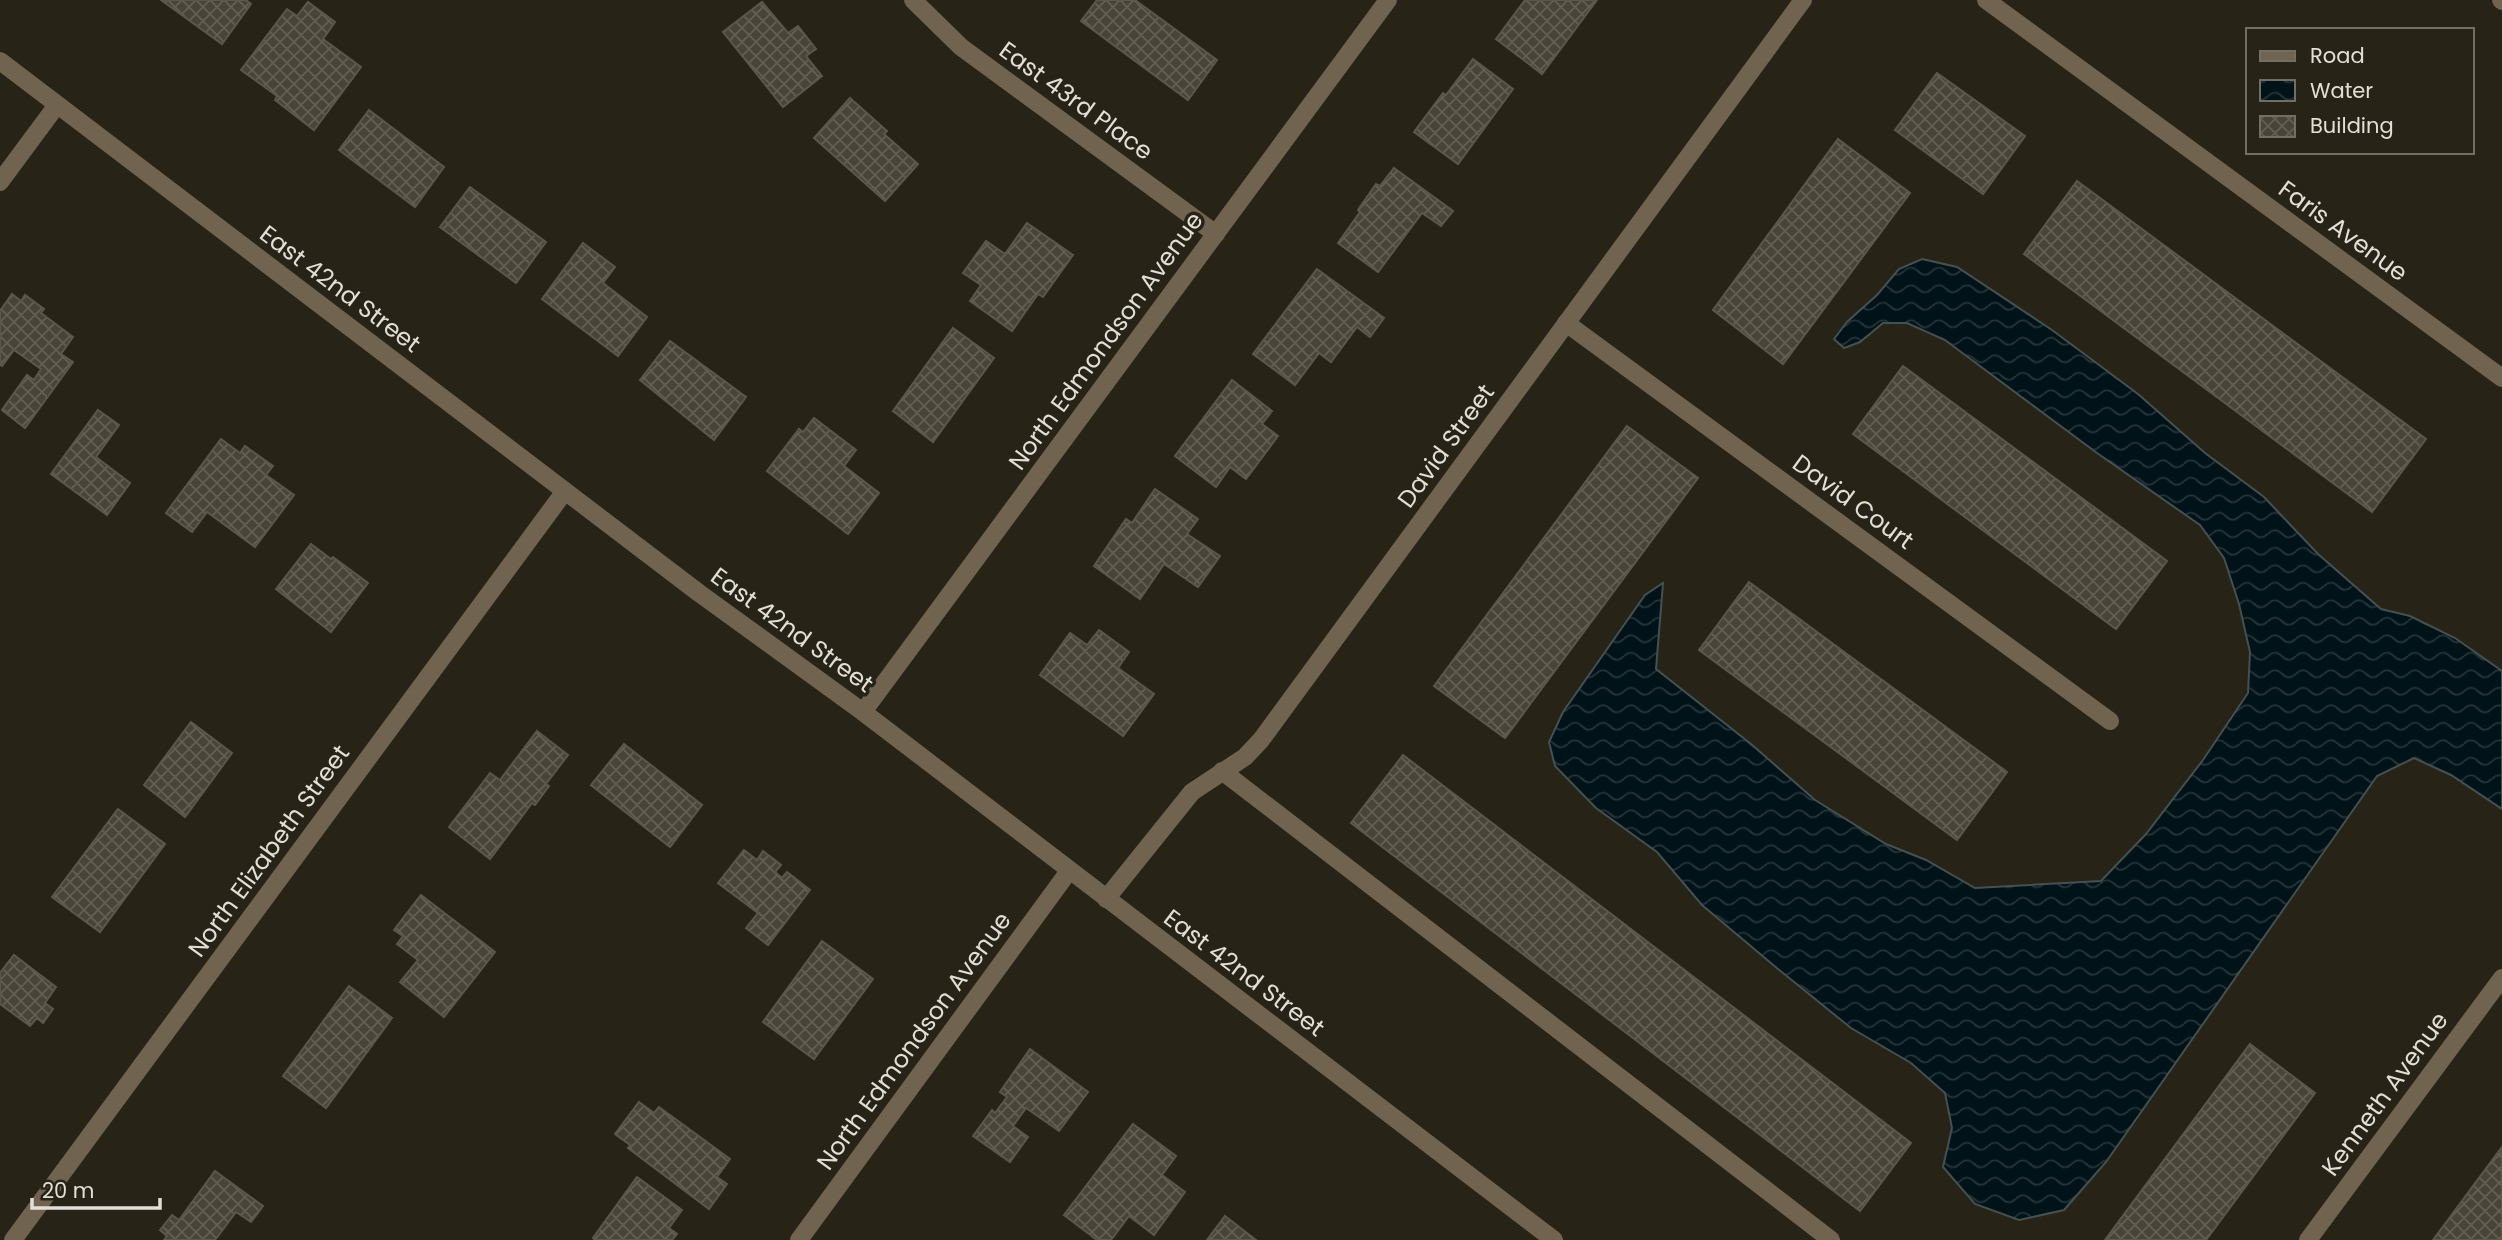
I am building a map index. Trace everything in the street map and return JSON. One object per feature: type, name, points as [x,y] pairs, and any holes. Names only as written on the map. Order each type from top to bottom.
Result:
[{"type":"street","name":"East 43rd Place","points":[[913,0],[961,47],[1216,234]]},
{"type":"street","name":"North Edmondson Avenue","points":[[863,712],[1388,0]]},
{"type":"street","name":"David Street","points":[[1106,900],[1192,792],[1245,757],[1261,740],[1803,0]]},
{"type":"street","name":"Faris Avenue","points":[[1986,0],[2502,378]]},
{"type":"street","name":"East 42nd Street","points":[[0,61],[699,593],[863,712],[1554,1240]]},
{"type":"street","points":[[0,183],[57,105]]},
{"type":"street","name":"David Court","points":[[1566,323],[2110,721]]},
{"type":"street","name":"North Elizabeth Street","points":[[13,1240],[565,491]]},
{"type":"street","points":[[1222,771],[1831,1240]]},
{"type":"street","name":"North Edmondson Avenue","points":[[799,1240],[1069,871]]},
{"type":"street","name":"Kenneth Avenue","points":[[2308,1240],[2502,978]]},
{"type":"water","points":[[1922,259],[1957,267],[2052,330],[2138,394],[2205,453],[2264,497],[2318,554],[2381,609],[2410,616],[2455,638],[2502,671],[2502,809],[2451,775],[2414,758],[2377,776],[2106,1162],[2064,1210],[2019,1220],[1975,1204],[1943,1167],[1952,1128],[1945,1093],[1911,1063],[1851,1028],[1702,905],[1657,852],[1596,808],[1555,766],[1549,742],[1563,712],[1645,595],[1663,583],[1656,669],[1751,744],[1815,800],[1886,844],[1926,860],[1975,888],[2101,881],[2146,834],[2203,760],[2248,693],[2250,652],[2239,604],[2224,558],[2200,525],[2097,453],[1945,340],[1907,323],[1883,323],[1860,342],[1844,348],[1834,339],[1899,269]]},
{"type":"building","points":[[161,0],[246,0],[251,4],[222,44]]},
{"type":"building","points":[[1097,0],[1135,0],[1217,60],[1188,100],[1081,21]]},
{"type":"building","points":[[1525,0],[1597,0],[1542,74],[1496,39]]},
{"type":"building","points":[[308,2],[335,22],[323,39],[361,67],[314,130],[275,100],[277,96],[241,70],[287,9],[297,16]]},
{"type":"building","points":[[762,2],[788,33],[798,26],[816,49],[806,56],[822,76],[783,107],[723,32]]},
{"type":"building","points":[[1473,59],[1513,89],[1458,164],[1414,132]]},
{"type":"building","points":[[1937,73],[2025,136],[1983,194],[1895,130]]},
{"type":"building","points":[[850,98],[887,131],[884,134],[918,164],[885,201],[814,138]]},
{"type":"building","points":[[369,110],[444,167],[415,207],[339,150]]},
{"type":"building","points":[[1838,139],[1910,193],[1783,364],[1713,310]]},
{"type":"building","points":[[1394,168],[1453,211],[1441,226],[1422,213],[1378,272],[1338,243],[1376,184],[1380,186]]},
{"type":"building","points":[[2077,181],[2426,439],[2372,512],[2024,254]]},
{"type":"building","points":[[470,187],[546,242],[516,283],[440,227]]},
{"type":"building","points":[[1027,223],[1073,255],[1043,297],[1038,294],[1012,331],[970,301],[981,285],[963,273],[986,241],[1005,254]]},
{"type":"building","points":[[583,243],[615,267],[603,283],[647,317],[618,356],[542,299]]},
{"type":"building","points":[[1317,269],[1384,318],[1370,337],[1357,327],[1331,362],[1319,353],[1295,385],[1253,354]]},
{"type":"building","points":[[12,294],[21,301],[25,295],[44,309],[41,313],[73,337],[61,354],[73,362],[25,428],[2,410],[27,375],[34,380],[41,369],[14,350],[2,366],[0,365],[0,311]]},
{"type":"building","points":[[953,328],[994,358],[933,442],[893,411]]},
{"type":"building","points":[[670,341],[746,397],[714,440],[640,380]]},
{"type":"building","points":[[1903,366],[2167,561],[2116,629],[1853,434]]},
{"type":"building","points":[[1232,380],[1272,411],[1262,424],[1278,436],[1246,479],[1230,467],[1216,487],[1175,456]]},
{"type":"building","points":[[98,410],[119,425],[96,457],[130,483],[107,515],[51,474]]},
{"type":"building","points":[[814,418],[856,450],[844,466],[879,493],[848,534],[767,471],[799,429],[803,432]]},
{"type":"building","points":[[1627,426],[1698,478],[1505,738],[1434,686]]},
{"type":"building","points":[[221,439],[240,453],[245,446],[273,466],[266,475],[294,495],[255,547],[207,512],[192,532],[166,513]]},
{"type":"building","points":[[1155,489],[1198,519],[1187,534],[1220,556],[1198,587],[1164,564],[1140,599],[1094,566],[1126,519],[1132,523]]},
{"type":"building","points":[[311,544],[368,583],[331,632],[276,589]]},
{"type":"building","points":[[1749,582],[2007,772],[1957,840],[1699,650]]},
{"type":"building","points":[[1099,630],[1129,652],[1118,668],[1154,694],[1123,736],[1040,675],[1070,633],[1087,645]]},
{"type":"building","points":[[191,722],[232,753],[185,817],[144,785]]},
{"type":"building","points":[[537,731],[568,755],[546,784],[549,786],[535,805],[532,803],[490,859],[449,827],[490,773],[500,780]]},
{"type":"building","points":[[624,744],[702,805],[670,847],[591,785]]},
{"type":"building","points":[[1403,755],[1911,1143],[1860,1211],[1351,823]]},
{"type":"building","points":[[118,809],[165,844],[100,932],[52,897]]},
{"type":"building","points":[[744,850],[757,860],[763,851],[781,865],[775,872],[782,878],[787,872],[810,890],[768,945],[746,928],[758,913],[718,883]]},
{"type":"building","points":[[421,895],[495,952],[444,1017],[400,982],[418,960],[397,944],[403,936],[394,930]]},
{"type":"building","points":[[822,941],[873,979],[814,1059],[763,1022]]},
{"type":"building","points":[[14,955],[56,987],[45,1003],[53,1009],[43,1023],[37,1018],[30,1026],[0,1004],[0,973]]},
{"type":"building","points":[[349,986],[392,1018],[326,1108],[283,1076]]},
{"type":"building","points":[[2250,1044],[2315,1093],[2206,1240],[2105,1240]]},
{"type":"building","points":[[1030,1049],[1088,1092],[1059,1131],[1026,1108],[1013,1126],[1028,1137],[1010,1162],[973,1136],[992,1110],[995,1113],[1007,1097],[1000,1092]]},
{"type":"building","points":[[639,1102],[654,1113],[659,1107],[730,1159],[717,1177],[727,1184],[709,1209],[628,1148],[630,1145],[615,1134]]},
{"type":"building","points":[[1133,1124],[1176,1156],[1162,1175],[1185,1192],[1154,1235],[1129,1216],[1111,1240],[1097,1240],[1064,1215]]},
{"type":"building","points":[[2502,1147],[2502,1240],[2433,1240]]},
{"type":"building","points":[[215,1171],[263,1206],[251,1222],[236,1212],[215,1240],[164,1240],[167,1236],[160,1230],[172,1215],[179,1220]]},
{"type":"building","points":[[637,1177],[682,1210],[669,1228],[677,1234],[672,1240],[595,1240],[593,1238]]},
{"type":"building","points":[[1225,1216],[1256,1240],[1207,1240]]}]
